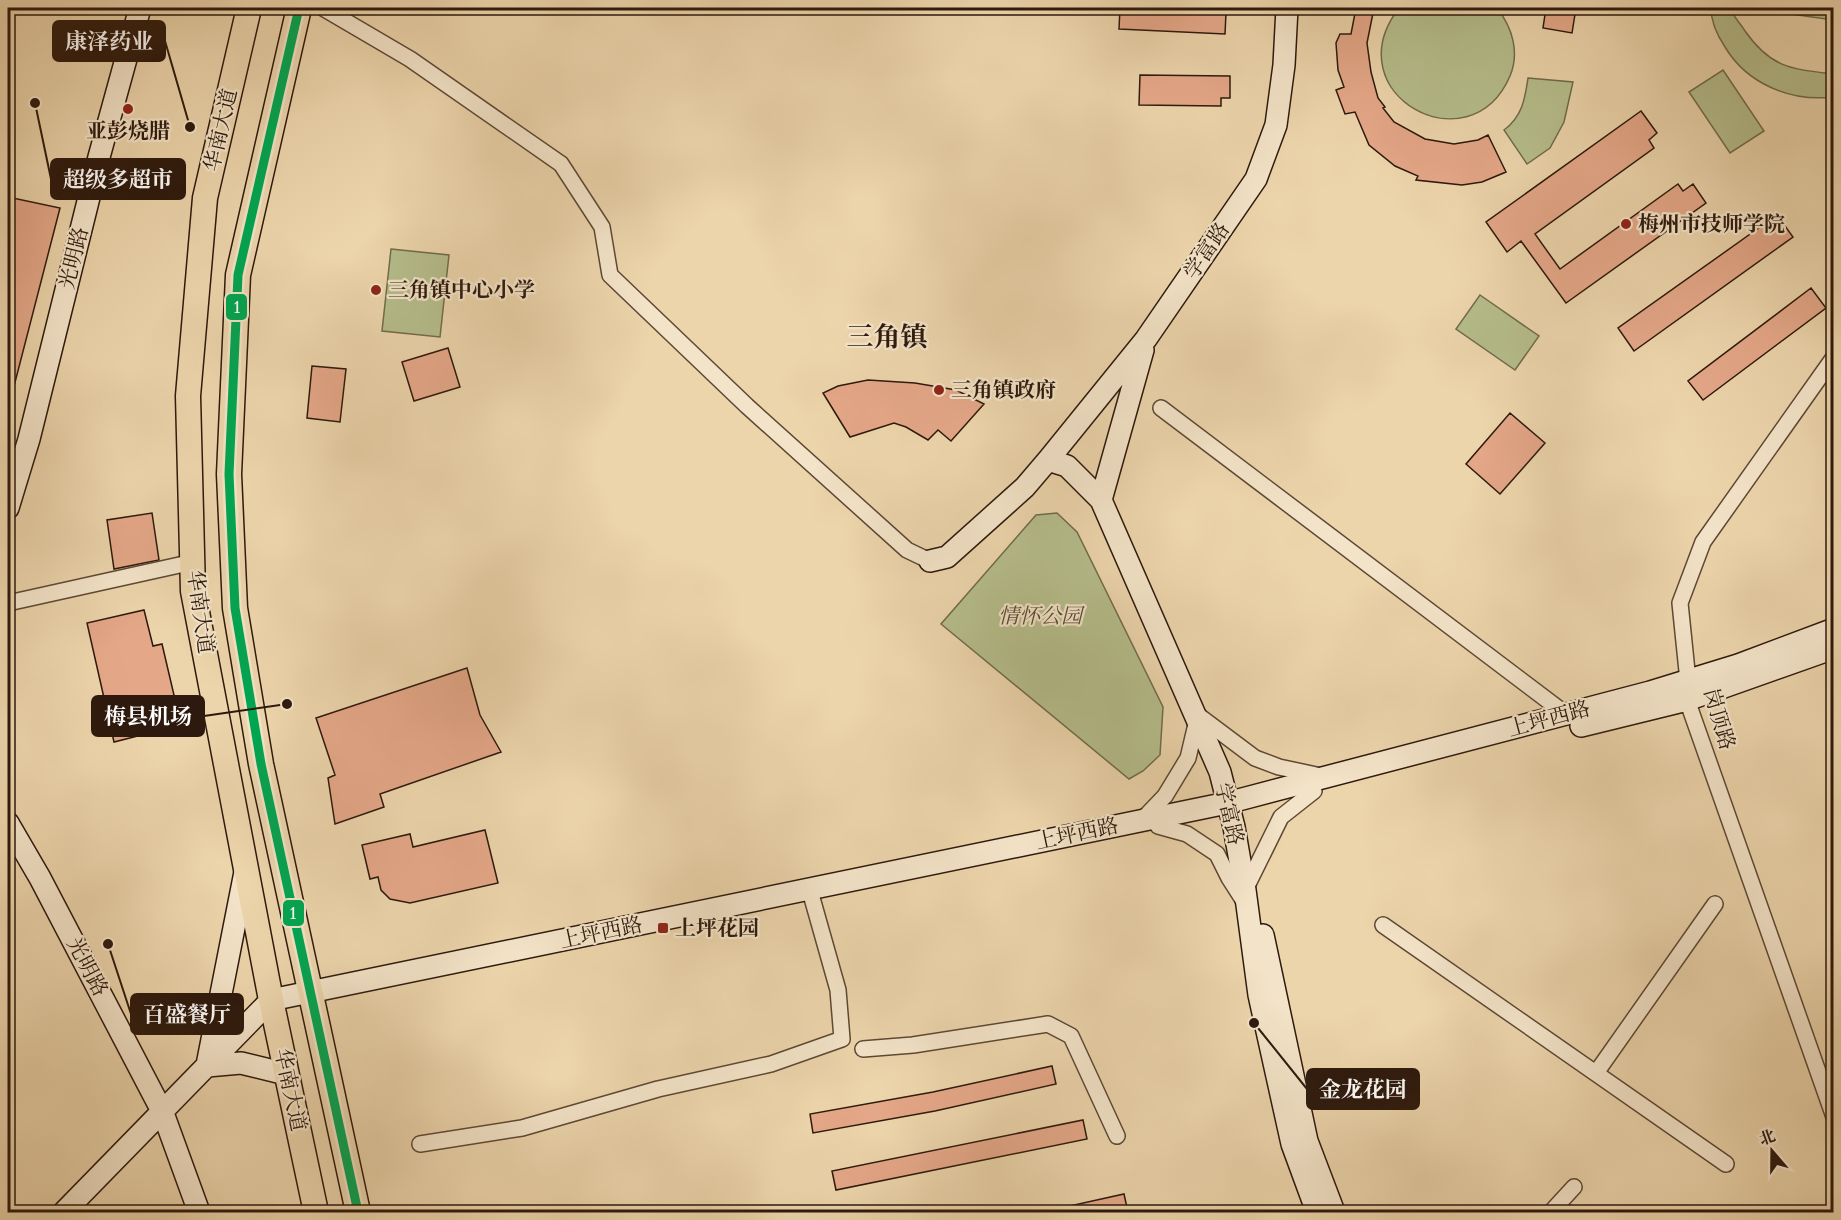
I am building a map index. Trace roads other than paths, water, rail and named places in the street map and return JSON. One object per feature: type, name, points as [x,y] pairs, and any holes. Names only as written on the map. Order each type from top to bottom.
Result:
[{"type":"main road","name":"华南大道","points":[[249,8],[205,198],[188,396],[193,591],[271,1000],[316,1212]]},
{"type":"main road","name":"华南大道","points":[[299,8],[238,275],[229,474],[236,608],[261,764],[358,1212]]},
{"type":"main road","points":[[236,812],[270,806]]},
{"type":"street","name":"光明路","points":[[8,508],[29,439],[95,172],[140,8]]},
{"type":"street","points":[[323,8],[410,59],[561,164],[602,227],[610,275],[747,406],[889,534],[907,550],[930,561]]},
{"type":"street","name":"学富路","points":[[930,561],[947,557],[1025,487],[1048,460],[1146,339],[1256,178],[1276,125],[1284,65],[1287,8]]},
{"type":"street","points":[[1101,500],[1146,339]]},
{"type":"street","name":"岗顶路","points":[[1833,357],[1703,542],[1680,603],[1688,690],[1833,1116]]},
{"type":"street","points":[[1161,408],[1567,715]]},
{"type":"street","name":"学富路","points":[[1048,460],[1067,465],[1101,500],[1220,772],[1232,806],[1307,1141],[1334,1212]]},
{"type":"street","points":[[8,603],[192,562]]},
{"type":"street","name":"上坪西路","points":[[1321,784],[1567,715],[1688,690],[1738,665],[1833,629]]},
{"type":"street","name":"上坪西路","points":[[310,998],[1232,806],[1688,690],[1833,648]]},
{"type":"street","points":[[1196,716],[1255,758],[1321,784],[1281,817],[1245,897],[1229,878],[1217,854],[1187,834],[1150,823],[1188,758],[1196,716]]},
{"type":"street","name":"学富路","points":[[1232,806],[1259,995],[1292,1144],[1317,1212]]},
{"type":"street","name":"上坪西路","points":[[310,998],[812,898],[1150,823]]},
{"type":"street","name":"光明路","points":[[8,824],[40,878],[163,1113],[199,1212]]},
{"type":"street","points":[[207,1066],[246,867]]},
{"type":"street","points":[[420,1144],[522,1128],[658,1089],[771,1064],[842,1040],[838,990],[812,898]]},
{"type":"street","points":[[1596,1073],[1715,904]]},
{"type":"street","points":[[1383,924],[1726,1164]]},
{"type":"street","points":[[64,1212],[271,1000],[310,998]]},
{"type":"street","points":[[863,1049],[913,1045],[1048,1024],[1071,1036],[1118,1136]]},
{"type":"street","points":[[207,1066],[241,1063],[286,1074]]},
{"type":"street","points":[[1551,1212],[1574,1187]]},
{"type":"place","name":"超级多超市","points":[[35,103]]},
{"type":"place","name":"亚彭烧腊","points":[[128,109]]},
{"type":"place","name":"康泽药业","points":[[190,127]]},
{"type":"place","name":"梅州市技师学院","points":[[1626,224]]},
{"type":"place","name":"三角镇中心小学","points":[[376,290]]},
{"type":"place","name":"三角镇政府","points":[[939,390]]},
{"type":"place","name":"梅县机场","points":[[287,704]]},
{"type":"place","name":"上坪花园","points":[[663,928]]},
{"type":"place","name":"百盛餐厅","points":[[108,944]]},
{"type":"place","name":"金龙花园","points":[[1254,1023]]},
{"type":"district","name":"三角镇","points":[[887,337]]},
{"type":"park label","name":"情怀公园","points":[[1040,616]]}]
